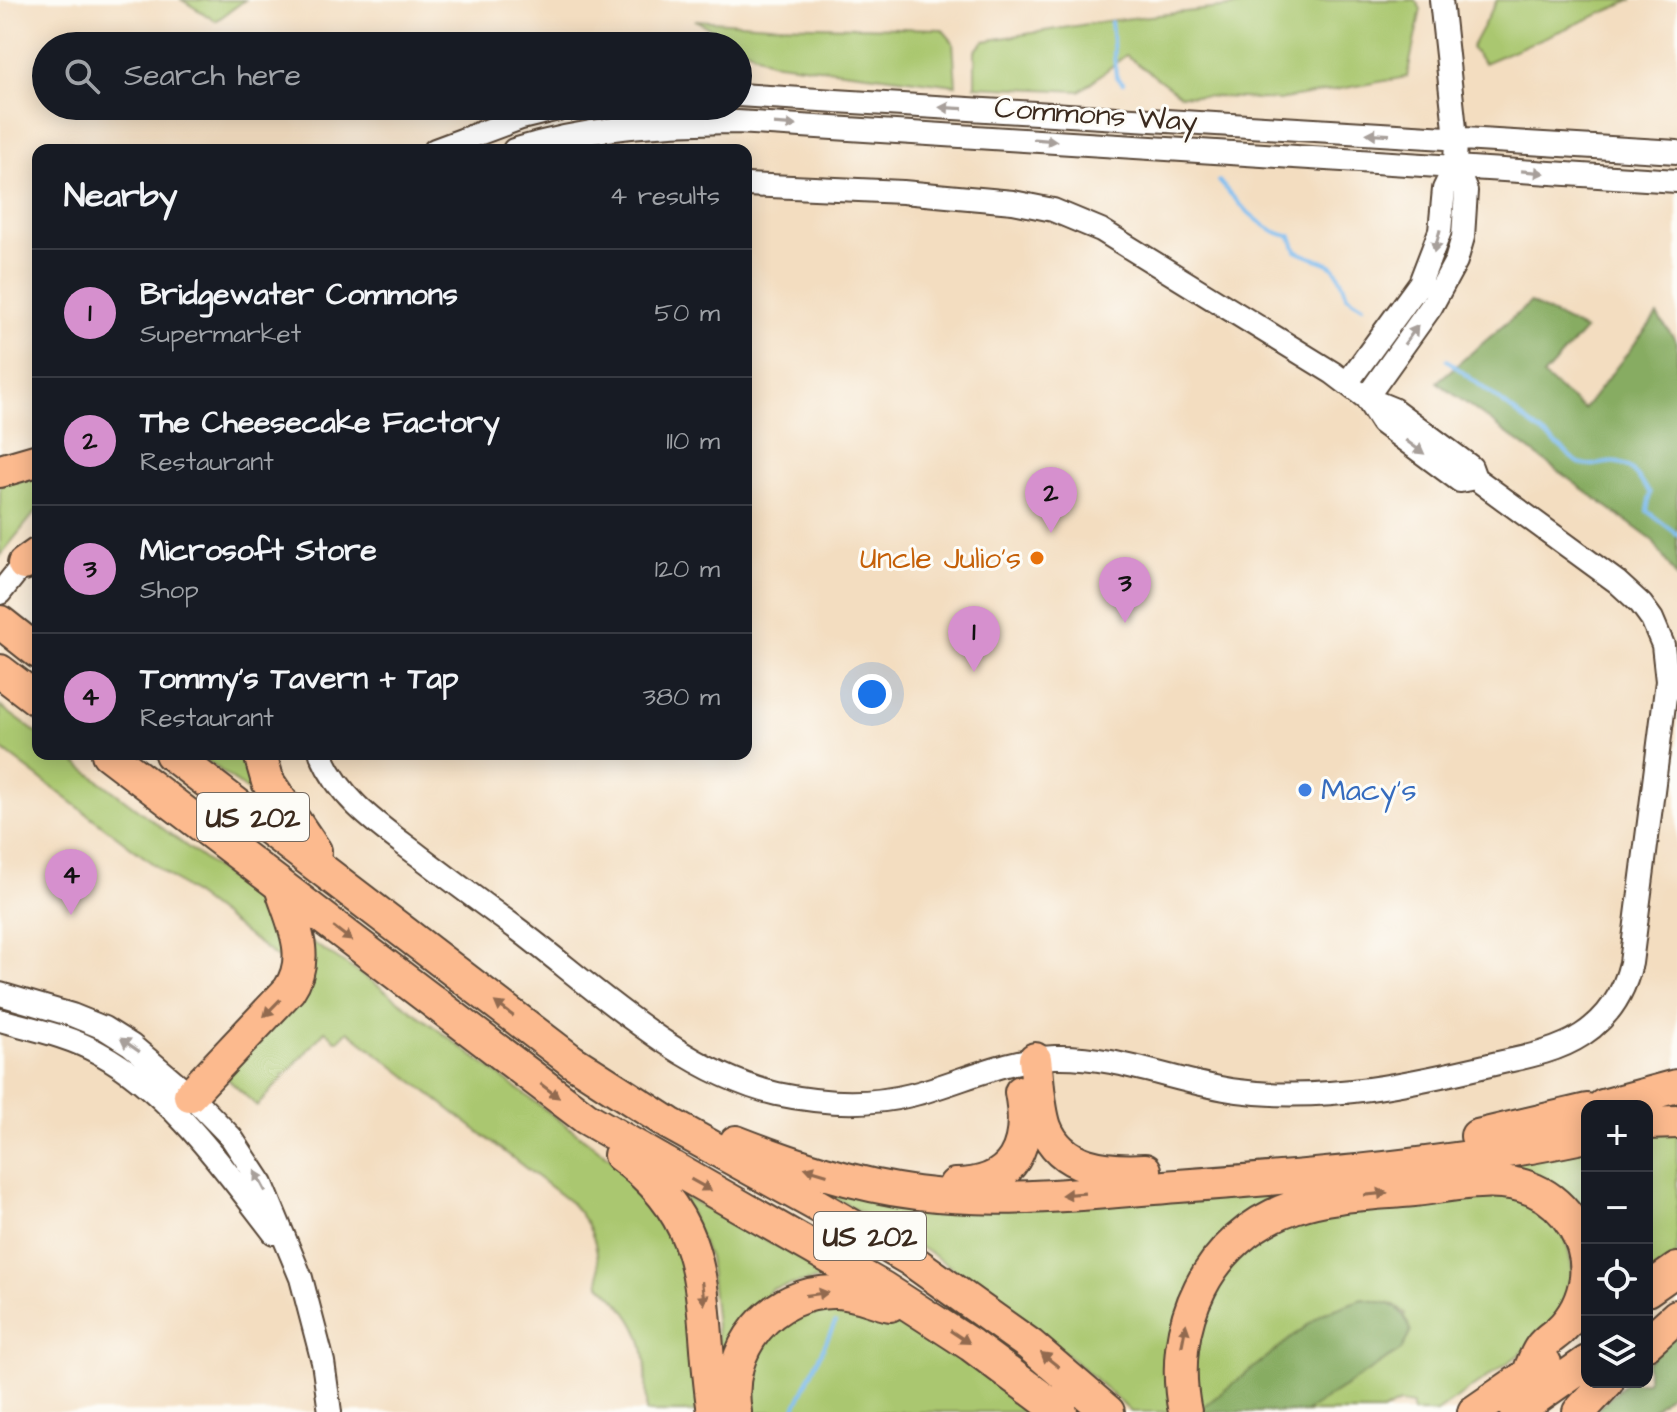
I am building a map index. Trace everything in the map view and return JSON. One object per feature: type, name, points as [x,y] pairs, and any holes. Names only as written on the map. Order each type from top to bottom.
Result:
[{"type":"highway","points":[[0,471],[32,462]]},
{"type":"highway","points":[[0,622],[32,647]]},
{"type":"highway","points":[[0,671],[32,695]]},
{"type":"highway","name":"US 202","points":[[116,760],[586,1118],[916,1309],[1003,1367],[1061,1412]]},
{"type":"highway","name":"US 202","points":[[179,760],[612,1088],[911,1260],[1030,1345],[1108,1412]]},
{"type":"highway","points":[[262,760],[268,782],[335,880]]},
{"type":"highway","points":[[190,1095],[289,990],[298,976],[301,959],[299,947],[281,887]]},
{"type":"highway","points":[[1026,1060],[1049,1135],[1069,1157],[1105,1171],[1337,1156],[1402,1148],[1507,1131],[1581,1112]]},
{"type":"highway","points":[[869,1185],[982,1183],[996,1178],[1010,1167],[1024,1135],[1026,1060]]},
{"type":"highway","points":[[1625,1100],[1677,1086]]},
{"type":"highway","points":[[612,1088],[798,1166],[869,1185],[948,1196],[1038,1197],[1330,1174],[1449,1160],[1492,1152],[1508,1145],[1581,1127]]},
{"type":"highway","points":[[1653,1110],[1677,1104]]},
{"type":"highway","points":[[586,1118],[609,1147],[657,1187],[686,1229],[700,1274],[714,1412]]},
{"type":"highway","points":[[1653,1123],[1677,1122]]},
{"type":"highway","points":[[1492,1152],[1508,1153],[1581,1137]]},
{"type":"highway","points":[[1185,1412],[1181,1342],[1192,1305],[1210,1271],[1232,1245],[1261,1223],[1293,1207],[1339,1197],[1506,1182],[1534,1190],[1567,1215],[1584,1252],[1586,1277],[1578,1307],[1567,1323],[1541,1347],[1528,1375]]},
{"type":"highway","points":[[1653,1286],[1677,1269]]},
{"type":"highway","points":[[735,1412],[735,1370],[742,1350],[768,1315],[783,1304],[800,1297],[838,1292],[916,1309]]},
{"type":"highway","points":[[1653,1316],[1677,1299]]},
{"type":"highway","points":[[1653,1338],[1677,1316]]},
{"type":"highway","points":[[1474,1412],[1581,1337]]},
{"type":"highway","points":[[1516,1412],[1581,1366]]},
{"type":"highway","points":[[1579,1412],[1601,1388]]},
{"type":"street","points":[[1347,383],[1427,272],[1440,231],[1444,189],[1455,166],[1456,138],[1441,0]]},
{"type":"street","name":"Commons Way","points":[[752,96],[1677,152]]},
{"type":"street","points":[[451,144],[516,120]]},
{"type":"street","name":"Commons Way","points":[[538,144],[594,130],[664,123],[737,122],[1677,181]]},
{"type":"street","points":[[1366,398],[1431,307],[1456,261],[1463,237],[1466,191],[1455,166]]},
{"type":"street","points":[[324,760],[342,791],[381,828],[630,1019],[661,1040],[743,1082],[779,1094],[815,1101],[867,1101],[911,1095],[978,1072],[1026,1060],[1060,1057],[1101,1060],[1204,1086],[1242,1092],[1357,1090],[1439,1077],[1550,1050],[1584,1035],[1609,1011],[1625,984],[1631,963],[1667,681],[1663,645],[1652,619],[1630,593],[1475,478],[1471,467],[1393,409],[1366,398],[1347,383],[1101,230],[1053,210],[1013,202],[903,192],[752,185]]},
{"type":"street","points":[[0,593],[29,558]]},
{"type":"street","points":[[0,994],[72,1015],[104,1028],[131,1045],[190,1095],[231,1137],[262,1184],[301,1278],[314,1320],[330,1412]]},
{"type":"street","points":[[0,1020],[73,1041],[98,1052],[135,1076],[211,1152],[290,1253]]},
{"type":"green space","points":[[182,0],[245,0],[216,21]]},
{"type":"green space","points":[[1290,0],[1415,0],[1421,9],[1407,77],[1279,100],[1180,95],[1126,55],[1080,91],[975,86],[975,51],[984,41],[1106,21]]},
{"type":"green space","points":[[1497,0],[1633,0],[1484,63],[1471,48]]},
{"type":"green space","points":[[695,20],[942,29],[953,42],[956,85],[770,62],[752,52],[752,32],[716,32]]},
{"type":"green space","points":[[1530,303],[1585,330],[1543,376],[1584,409],[1657,315],[1677,342],[1677,578],[1652,540],[1437,382]]},
{"type":"green space","points":[[32,467],[32,516],[0,556],[0,478]]},
{"type":"green space","points":[[0,706],[32,730],[32,760],[72,760],[271,910],[289,937],[287,965],[0,748]]},
{"type":"green space","points":[[206,760],[252,760],[262,801]]},
{"type":"green space","points":[[313,943],[379,986],[633,1175],[685,1248],[705,1412],[646,1412],[645,1355],[636,1327],[600,1284],[591,1231],[571,1203],[348,1031],[336,1040],[325,1031],[257,1106],[221,1073]]},
{"type":"green space","points":[[1677,1129],[1677,1255],[1653,1272],[1653,1172],[1653,1130]]},
{"type":"green space","points":[[1581,1143],[1581,1228],[1564,1199],[1443,1177]]},
{"type":"green space","points":[[793,1175],[853,1189],[1323,1184],[1222,1244],[1176,1412],[1131,1412],[1051,1341],[994,1297],[891,1230]]},
{"type":"green space","points":[[1502,1190],[1562,1222],[1576,1285],[1546,1336],[1437,1412],[1412,1412],[1412,1405],[1399,1403],[1382,1412],[1305,1412],[1401,1350],[1405,1313],[1391,1304],[1363,1299],[1197,1412],[1185,1376],[1213,1281],[1283,1221]]},
{"type":"green space","points":[[682,1195],[834,1276],[771,1289],[720,1365],[709,1258]]},
{"type":"green space","points":[[1362,1299],[1394,1306],[1403,1315],[1411,1332],[1401,1350],[1305,1412],[1197,1412],[1322,1314]]},
{"type":"green space","points":[[801,1304],[873,1304],[987,1376],[1027,1412],[743,1412],[749,1354]]},
{"type":"green space","points":[[1677,1334],[1677,1388],[1650,1412],[1595,1412],[1621,1388],[1653,1388],[1653,1357]]},
{"type":"waterway","points":[[1111,22],[1116,76],[1123,83]]},
{"type":"waterway","points":[[1219,181],[1261,223],[1271,230],[1291,236],[1296,251],[1334,268],[1347,296],[1363,306]]},
{"type":"waterway","points":[[1447,360],[1573,459],[1582,464],[1613,463],[1629,468],[1650,493],[1647,511],[1677,534]]},
{"type":"waterway","points":[[793,1412],[835,1323]]},
{"type":"place","name":"The Cheesecake Factory","points":[[1051,533]]},
{"type":"place","name":"Uncle Julio's","points":[[1037,558]]},
{"type":"place","name":"Microsoft Store","points":[[1125,623]]},
{"type":"place","name":"Bridgewater Commons","points":[[974,672]]},
{"type":"place","name":"Macy's","points":[[1305,790]]},
{"type":"place","name":"Tommy's Tavern + Tap","points":[[71,915]]}]
